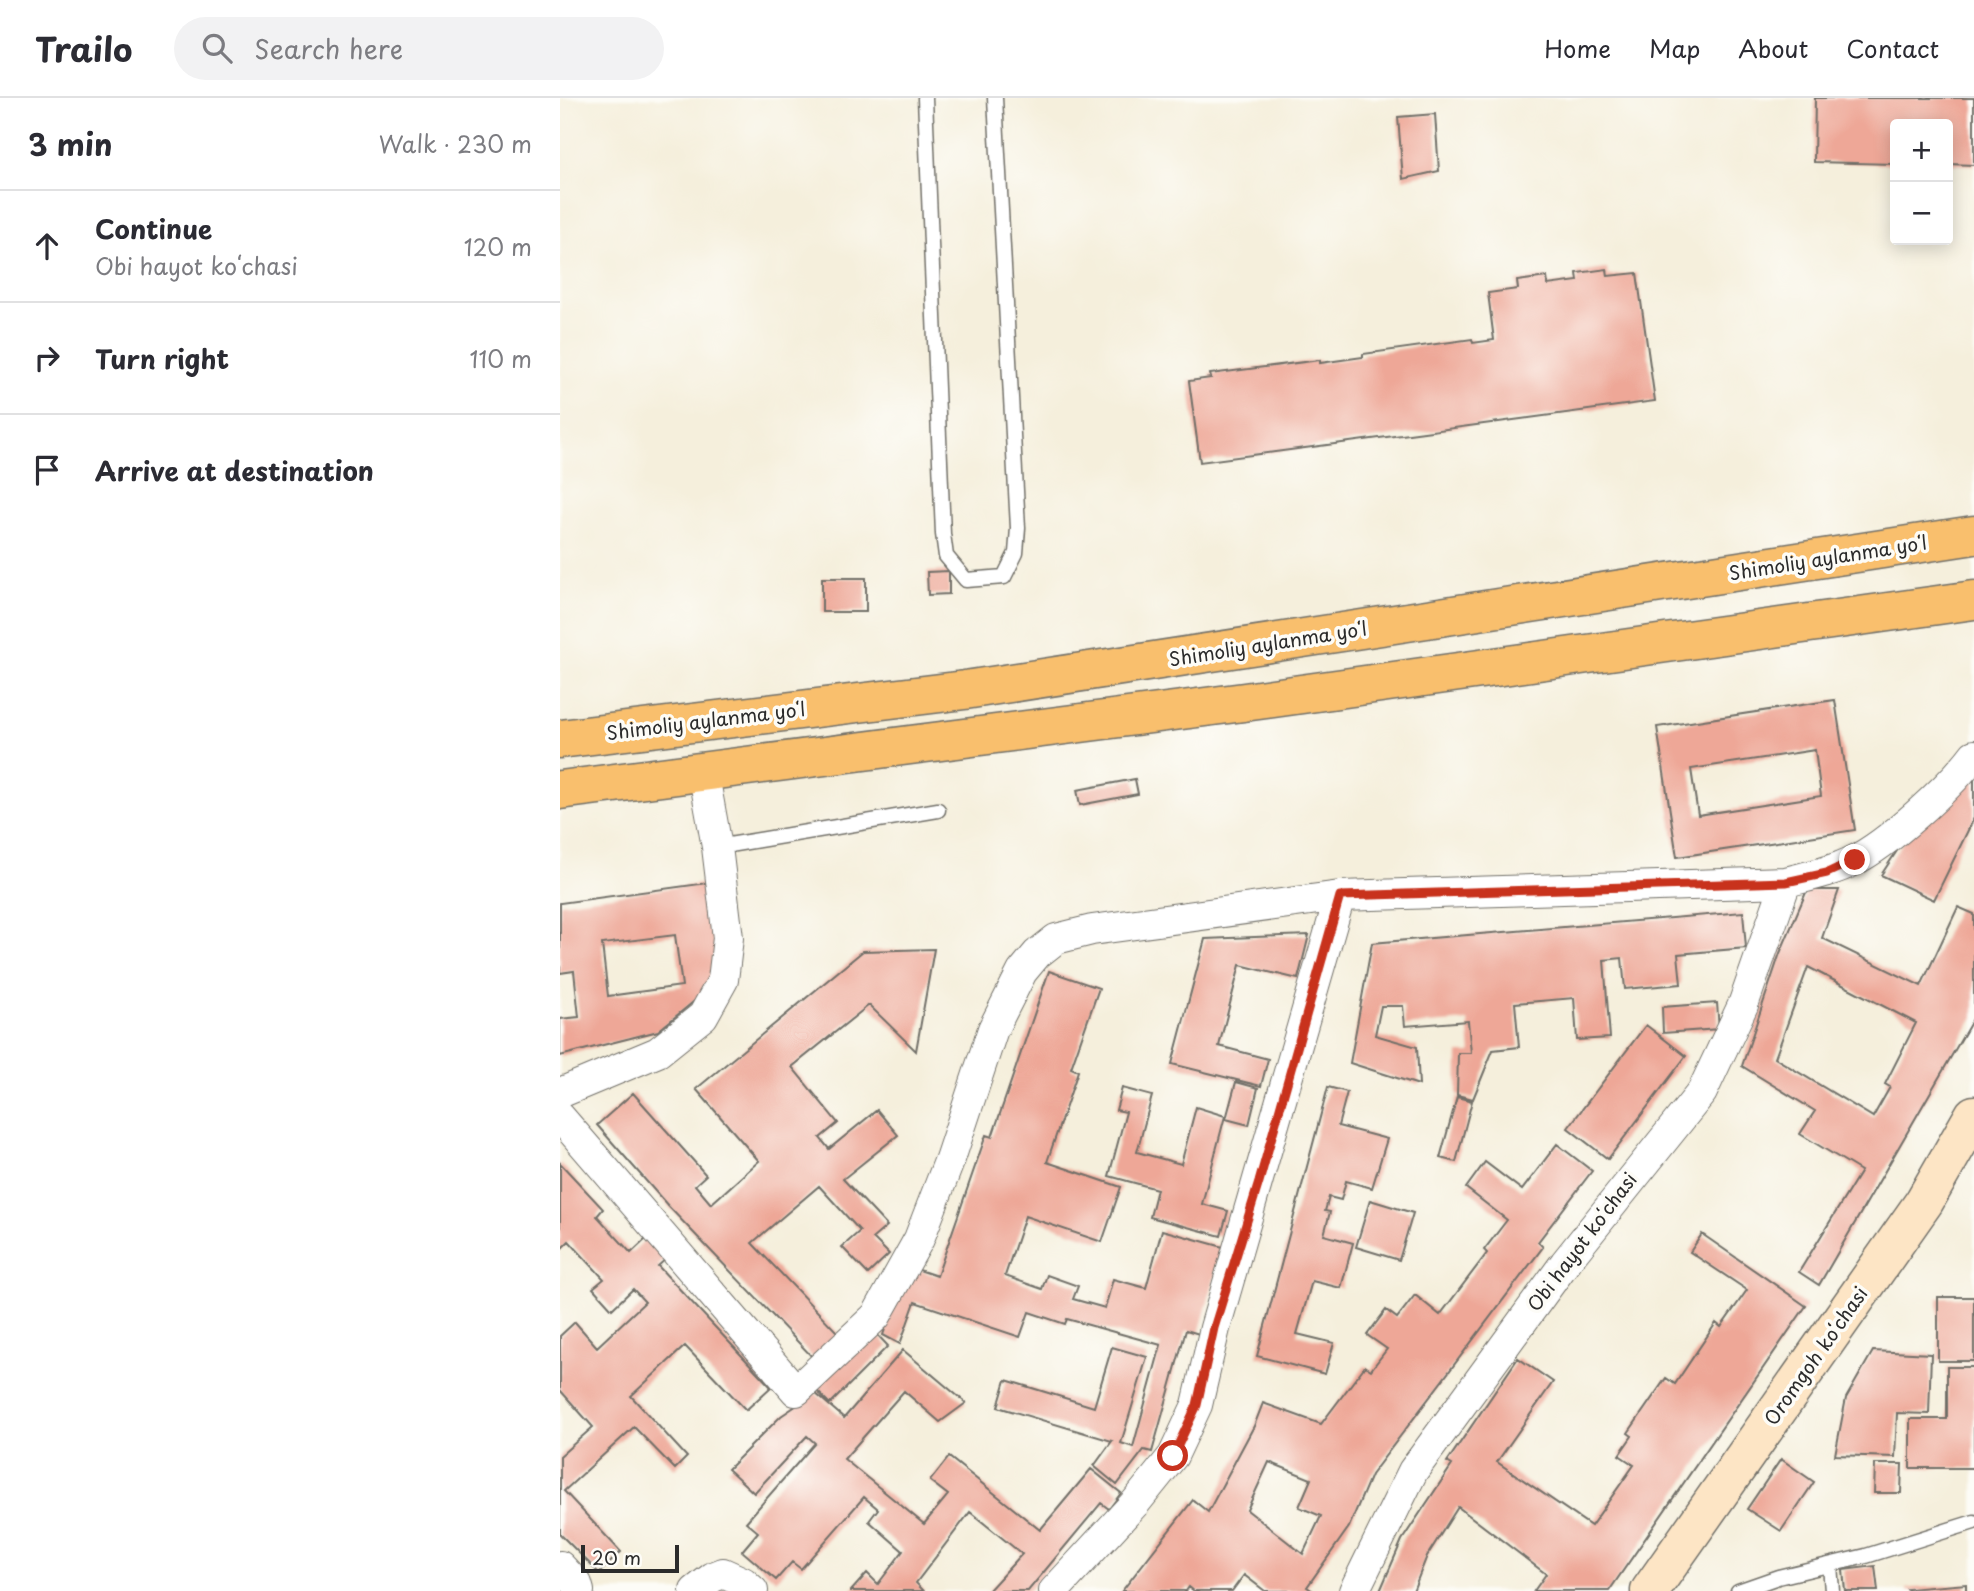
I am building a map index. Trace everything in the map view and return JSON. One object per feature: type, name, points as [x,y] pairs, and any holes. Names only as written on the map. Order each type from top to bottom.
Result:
[{"type":"main road","name":"Shimoliy aylanma yoʻl","points":[[560,740],[965,690],[1974,535]]},
{"type":"main road","points":[[560,790],[1244,702],[1974,600]]},
{"type":"main road","points":[[965,690],[970,736]]},
{"type":"street","points":[[560,1118],[796,1391],[876,1316],[919,1239],[950,1159],[993,1029],[1022,972],[1037,954],[1055,939],[1092,930],[1340,896],[1786,882],[1827,873],[1855,860],[1927,804],[1974,755]]},
{"type":"street","points":[[560,1093],[658,1052],[703,1016],[723,980],[728,938],[717,847],[703,771]]},
{"type":"street","name":"Obi hayot koʻchasi","points":[[1354,1591],[1413,1471],[1574,1252],[1702,1092],[1743,1005],[1786,882]]},
{"type":"street","points":[[1054,1591],[1136,1502],[1173,1456],[1197,1405],[1214,1328],[1259,1182],[1340,896]]},
{"type":"street","name":"Oromgoh koʻchasi","points":[[1650,1591],[1924,1202],[1974,1115]]},
{"type":"street","points":[[560,1566],[577,1584],[579,1591]]},
{"type":"street","points":[[695,1591],[723,1573],[743,1582],[753,1591]]},
{"type":"lane","points":[[925,98],[943,534],[946,556],[966,580],[1004,577],[1016,553],[1017,540],[995,98]]},
{"type":"lane","points":[[717,847],[938,810]]},
{"type":"lane","points":[[1738,1591],[1778,1577],[1830,1565],[1974,1522]]},
{"type":"lane","points":[[1830,1565],[1832,1591]]},
{"type":"building","points":[[1815,98],[1974,98],[1974,165],[1953,164],[1953,119],[1890,119],[1890,164],[1814,162]]},
{"type":"building","points":[[1435,114],[1439,171],[1403,179],[1398,117]]},
{"type":"building","points":[[1607,269],[1608,276],[1637,273],[1655,401],[1200,462],[1189,381],[1211,378],[1210,374],[1320,360],[1320,363],[1363,357],[1363,354],[1472,339],[1473,343],[1494,340],[1488,293],[1518,289],[1517,281],[1547,277],[1548,285],[1578,281],[1577,273]]},
{"type":"building","points":[[949,571],[949,594],[928,595],[927,572]]},
{"type":"building","points":[[822,578],[866,578],[866,612],[822,612]]},
{"type":"building","points":[[1835,700],[1855,830],[1677,857],[1657,727]],"holes":[[[1815,750],[1821,796],[1698,815],[1691,769]]]},
{"type":"building","points":[[1974,773],[1974,818],[1934,900],[1881,875],[1918,819]]},
{"type":"building","points":[[1135,779],[1138,794],[1080,805],[1077,790]]},
{"type":"building","points":[[707,883],[721,979],[658,1031],[560,1056],[560,1019],[579,1017],[574,971],[560,973],[560,903]],"holes":[[[675,935],[682,986],[608,996],[602,944]]]},
{"type":"building","points":[[1807,890],[1839,890],[1822,938],[1921,986],[1958,907],[1974,914],[1974,1017],[1819,1285],[1799,1272],[1861,1171],[1800,1134],[1815,1111],[1742,1066],[1780,953]],"holes":[[[1808,967],[1916,1023],[1885,1084],[1890,1087],[1873,1117],[1775,1058]]]},
{"type":"building","points":[[1743,912],[1746,948],[1678,954],[1681,984],[1625,989],[1622,958],[1604,960],[1610,1038],[1577,1040],[1574,998],[1515,1003],[1519,1047],[1493,1050],[1473,1099],[1457,1095],[1458,1053],[1471,1053],[1468,1021],[1405,1026],[1403,1006],[1381,1006],[1375,1035],[1417,1047],[1419,1085],[1350,1063],[1372,943]]},
{"type":"building","points":[[1309,935],[1298,979],[1240,965],[1219,1046],[1268,1059],[1261,1086],[1172,1064],[1205,939]]},
{"type":"building","points":[[934,949],[916,1051],[869,1005],[792,1067],[838,1123],[820,1138],[829,1149],[877,1110],[898,1135],[843,1179],[887,1226],[873,1238],[889,1254],[868,1274],[842,1247],[860,1231],[819,1186],[752,1243],[838,1333],[817,1362],[669,1207],[597,1125],[633,1093],[706,1175],[695,1185],[711,1204],[759,1161],[696,1089],[863,951]]},
{"type":"building","points":[[1049,971],[1099,988],[1071,1068],[1078,1071],[1047,1162],[1121,1187],[1102,1242],[1025,1216],[1005,1276],[1042,1289],[1047,1275],[1078,1286],[1073,1299],[1105,1308],[1113,1279],[1146,1288],[1162,1230],[1223,1247],[1199,1334],[1186,1330],[1152,1452],[1144,1450],[1117,1485],[1094,1466],[1112,1441],[998,1407],[1006,1380],[1094,1407],[1112,1347],[1147,1357],[1121,1443],[1133,1447],[1161,1345],[1067,1319],[1065,1324],[1029,1312],[1020,1337],[915,1302],[900,1344],[883,1335],[907,1266],[937,1276],[986,1135],[992,1137]]},
{"type":"building","points":[[1717,1003],[1719,1029],[1663,1033],[1662,1007]]},
{"type":"building","points":[[1646,1025],[1686,1056],[1608,1159],[1568,1128]]},
{"type":"building","points":[[1236,1082],[1258,1088],[1249,1125],[1226,1119]]},
{"type":"building","points":[[1328,1087],[1347,1092],[1338,1126],[1387,1139],[1372,1188],[1346,1181],[1341,1200],[1329,1197],[1325,1211],[1330,1212],[1324,1235],[1353,1243],[1341,1288],[1312,1281],[1297,1334],[1334,1343],[1325,1374],[1257,1356]]},
{"type":"building","points":[[1122,1088],[1152,1096],[1137,1152],[1181,1164],[1196,1107],[1225,1116],[1202,1204],[1228,1211],[1221,1236],[1150,1217],[1157,1189],[1109,1176],[1126,1112],[1116,1110]]},
{"type":"building","points":[[1457,1097],[1472,1101],[1456,1162],[1440,1158]]},
{"type":"building","points":[[1557,1144],[1592,1171],[1538,1242],[1543,1247],[1371,1475],[1349,1527],[1307,1587],[1313,1591],[1265,1591],[1244,1575],[1232,1591],[1194,1591],[1189,1587],[1186,1591],[1122,1591],[1193,1500],[1208,1512],[1254,1426],[1263,1403],[1321,1424],[1365,1366],[1371,1370],[1387,1349],[1367,1335],[1386,1310],[1397,1318],[1415,1295],[1440,1315],[1487,1253],[1484,1250],[1507,1220],[1466,1188],[1485,1162],[1522,1190]],"holes":[[[1269,1462],[1311,1479],[1299,1507],[1321,1516],[1303,1554],[1247,1510]]]},
{"type":"building","points":[[560,1163],[603,1209],[597,1216],[631,1253],[647,1238],[666,1259],[658,1266],[771,1387],[746,1410],[685,1346],[631,1396],[687,1457],[675,1469],[634,1427],[564,1491],[621,1552],[599,1573],[560,1534],[560,1456],[593,1427],[560,1390],[560,1336],[575,1322],[597,1347],[645,1302],[633,1289],[612,1309],[593,1288],[604,1279],[569,1241],[560,1250]]},
{"type":"building","points":[[1370,1200],[1413,1213],[1399,1260],[1356,1247]]},
{"type":"building","points":[[1702,1234],[1806,1306],[1609,1591],[1534,1591],[1546,1574],[1458,1507],[1427,1556],[1413,1591],[1380,1591],[1402,1540],[1452,1465],[1447,1462],[1518,1358],[1553,1382],[1497,1462],[1591,1526],[1634,1465],[1619,1455],[1632,1436],[1628,1433],[1666,1378],[1675,1384],[1716,1323],[1721,1327],[1747,1290],[1690,1252]]},
{"type":"building","points":[[1938,1297],[1974,1297],[1974,1361],[1938,1361]]},
{"type":"building","points":[[872,1329],[888,1346],[830,1404],[814,1388]]},
{"type":"building","points":[[903,1350],[966,1403],[940,1422],[904,1391],[844,1459],[924,1524],[948,1495],[930,1481],[949,1457],[1040,1530],[1091,1469],[1121,1493],[1109,1509],[1101,1503],[1028,1591],[988,1591],[1022,1554],[970,1512],[916,1583],[924,1591],[851,1591],[867,1573],[878,1584],[903,1551],[869,1521],[878,1509],[864,1497],[801,1569],[792,1562],[776,1580],[742,1551],[758,1532],[746,1522],[815,1443],[807,1436],[754,1493],[728,1469],[781,1416],[815,1393],[844,1418]]},
{"type":"building","points":[[1873,1351],[1931,1354],[1929,1414],[1897,1413],[1895,1457],[1835,1455],[1846,1398]]},
{"type":"building","points":[[1947,1367],[1974,1367],[1974,1468],[1910,1468],[1910,1419],[1947,1419]]},
{"type":"building","points":[[1781,1459],[1814,1482],[1781,1531],[1747,1509]]},
{"type":"building","points":[[1875,1464],[1902,1464],[1901,1493],[1874,1493]]},
{"type":"building","points":[[1875,1566],[1878,1591],[1845,1591],[1843,1570]]},
{"type":"building","points":[[1966,1584],[1966,1591],[1907,1589]]},
{"type":"route","points":[[1173,1456],[1197,1405],[1214,1328],[1259,1182],[1340,896],[1786,882],[1827,873],[1855,860]]}]
